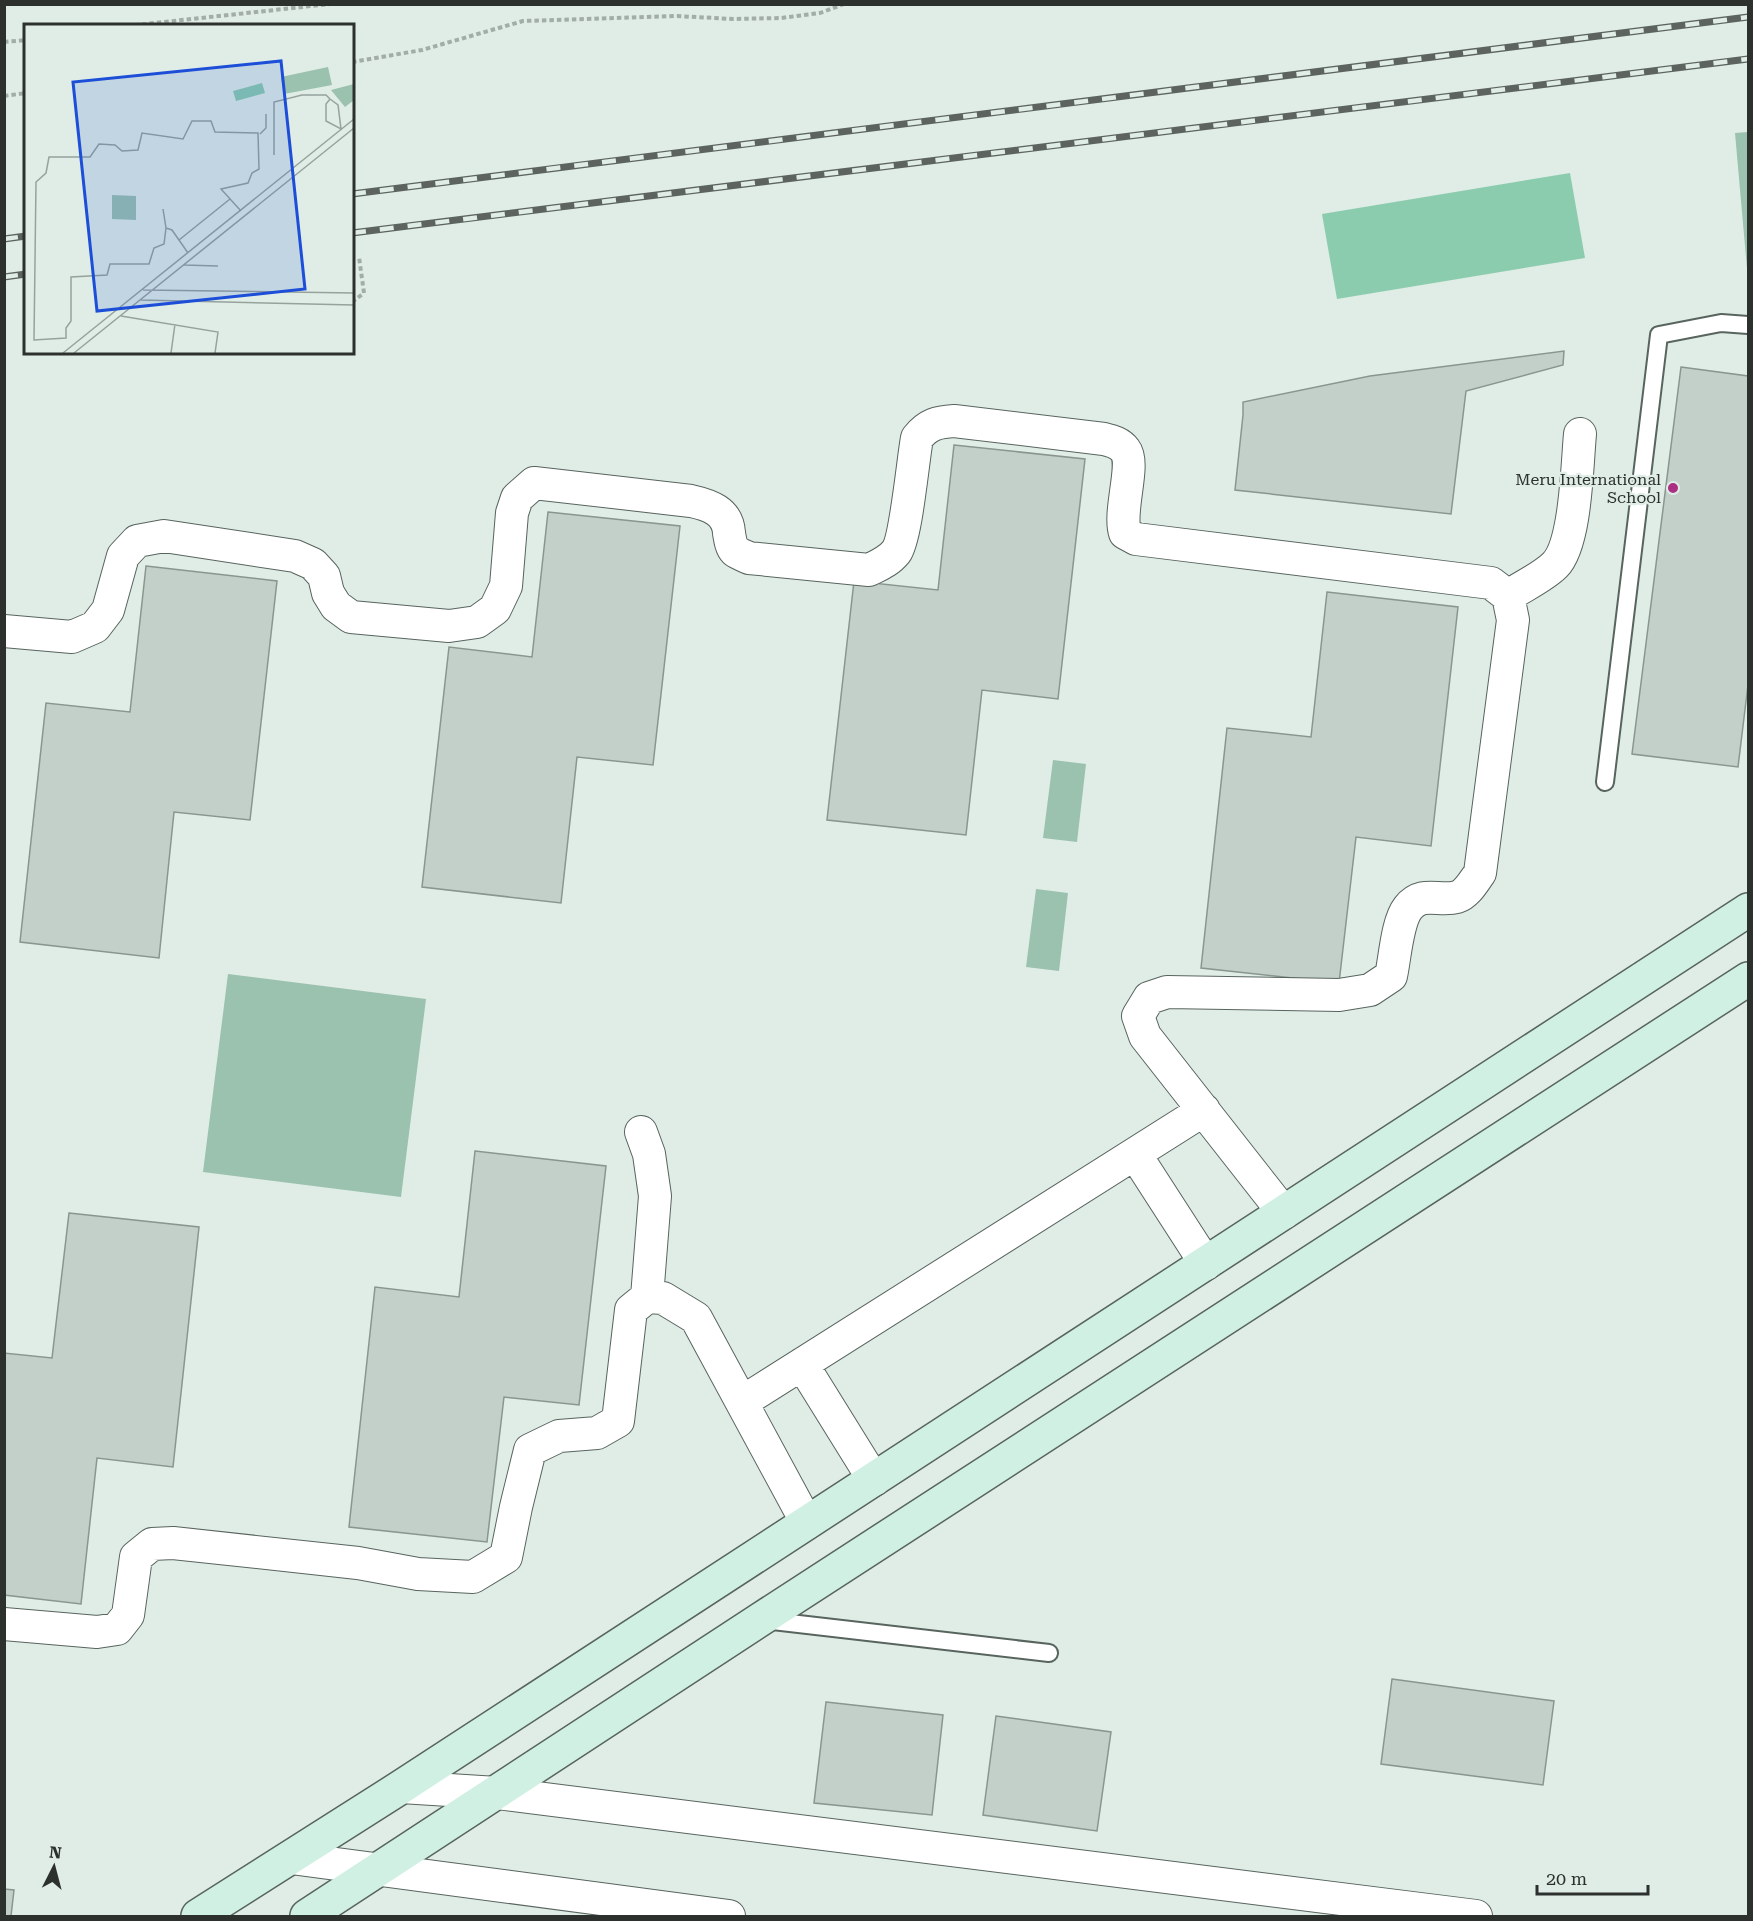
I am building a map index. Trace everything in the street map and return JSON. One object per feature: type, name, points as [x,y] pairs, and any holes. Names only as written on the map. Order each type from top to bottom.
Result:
[{"type":"street","points":[[4,631],[72,637],[95,627],[108,610],[123,556],[137,541],[165,536],[295,556],[313,564],[324,576],[328,593],[336,606],[351,617],[449,626],[477,622],[495,609],[506,586],[512,513],[517,498],[534,483],[691,501],[711,506],[722,514],[729,527],[730,541],[735,551],[749,558],[869,570],[886,561],[897,551],[917,438],[923,430],[936,422],[954,421],[1104,439],[1118,444],[1126,451],[1129,462],[1121,523],[1125,533],[1136,539],[1491,583],[1508,596],[1513,620],[1480,873],[1470,887],[1457,897],[1421,897],[1408,908],[1402,920],[1391,976],[1370,990],[1339,995],[1167,992],[1149,998],[1138,1016],[1145,1036],[1284,1213]]},
{"type":"street","points":[[1508,596],[1555,564],[1566,545],[1574,505],[1580,434]]},
{"type":"street","points":[[198,1917],[1749,910]]},
{"type":"street","points":[[307,1917],[761,1619],[1749,979]]},
{"type":"street","points":[[741,1402],[1203,1110]]},
{"type":"street","points":[[641,1132],[649,1154],[655,1196],[647,1297]]},
{"type":"street","points":[[1135,1154],[1206,1264]]},
{"type":"street","points":[[4,1623],[97,1632],[117,1629],[128,1615],[136,1557],[152,1544],[173,1543],[358,1563],[418,1574],[473,1577],[506,1557],[530,1450],[559,1436],[597,1433],[618,1421],[631,1310],[647,1297],[663,1298],[696,1318],[807,1523]]},
{"type":"street","points":[[802,1364],[874,1480]]},
{"type":"street","points":[[401,1787],[497,1793],[1476,1917]]},
{"type":"street","points":[[291,1858],[729,1917]]},
{"type":"lane","points":[[1605,782],[1659,335],[1721,323],[1749,324]]},
{"type":"lane","points":[[761,1619],[1048,1653]]},
{"type":"path","points":[[145,24],[330,4]]},
{"type":"path","points":[[354,62],[422,50],[523,21],[676,16],[733,19],[781,18],[820,13],[844,4]]},
{"type":"path","points":[[4,42],[24,40]]},
{"type":"path","points":[[4,96],[24,93]]},
{"type":"path","points":[[354,300],[364,293],[359,257]]},
{"type":"shaded area","points":[[1748,132],[1748,280],[1735,133]]},
{"type":"shaded area","points":[[1570,173],[1585,258],[1337,299],[1322,214]]},
{"type":"shaded area","points":[[1053,760],[1086,764],[1077,842],[1043,838]]},
{"type":"shaded area","points":[[1036,889],[1068,893],[1059,971],[1026,967]]},
{"type":"shaded area","points":[[228,974],[426,999],[401,1197],[203,1172]]},
{"type":"building","points":[[1564,351],[1563,365],[1466,391],[1451,514],[1235,490],[1243,402],[1370,376]]},
{"type":"building","points":[[1681,367],[1748,376],[1748,685],[1738,767],[1632,754]]},
{"type":"building","points":[[954,445],[1085,459],[1058,699],[982,690],[966,835],[827,820],[854,581],[938,590]]},
{"type":"building","points":[[548,512],[680,526],[653,765],[577,757],[561,903],[422,887],[449,647],[532,657]]},
{"type":"building","points":[[146,566],[277,581],[250,820],[174,812],[159,958],[20,942],[46,703],[130,712]]},
{"type":"building","points":[[1327,592],[1458,607],[1431,846],[1356,837],[1339,983],[1201,968],[1227,728],[1311,737]]},
{"type":"building","points":[[475,1151],[606,1166],[579,1405],[504,1397],[487,1542],[349,1527],[375,1287],[459,1297]]},
{"type":"building","points":[[69,1213],[199,1227],[173,1467],[97,1458],[81,1604],[4,1595],[4,1353],[52,1358]]},
{"type":"building","points":[[1392,1679],[1554,1701],[1543,1785],[1381,1764]]},
{"type":"building","points":[[826,1702],[943,1715],[932,1815],[814,1803]]},
{"type":"building","points":[[996,1716],[1111,1732],[1097,1831],[983,1815]]},
{"type":"building","points":[[4,1889],[14,1890],[11,1916],[4,1916]]},
{"type":"railway","points":[[354,194],[1748,17]]},
{"type":"railway","points":[[354,233],[1748,59]]},
{"type":"railway","points":[[4,239],[24,236]]},
{"type":"railway","points":[[4,277],[24,274]]},
{"type":"place","name":"Meru International School","points":[[1673,488]]}]
